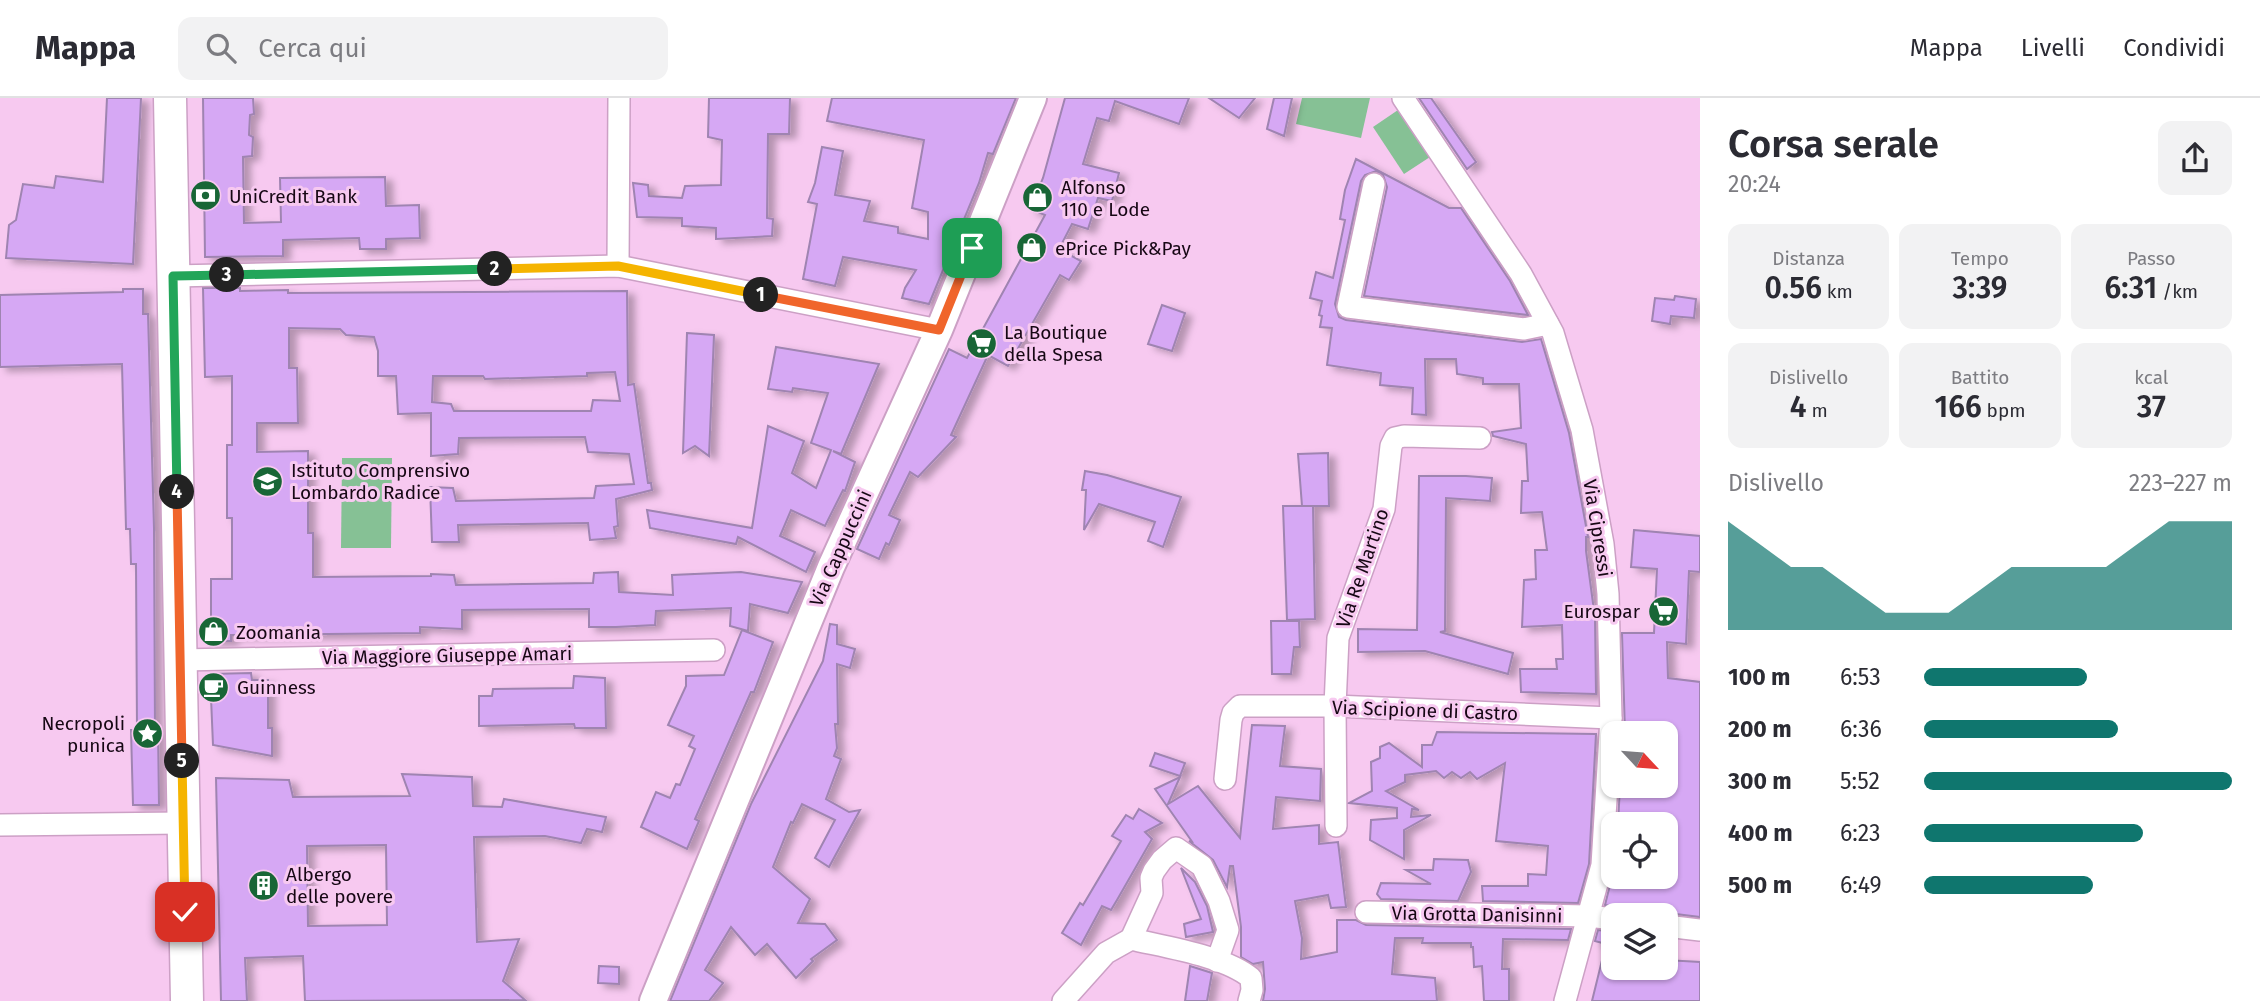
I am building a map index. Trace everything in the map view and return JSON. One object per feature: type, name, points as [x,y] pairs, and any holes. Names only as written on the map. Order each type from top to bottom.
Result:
[{"type":"main road","points":[[170,98],[187,1001]]},
{"type":"street","points":[[618,266],[619,98]]},
{"type":"street","name":"Via Cappuccini","points":[[653,1001],[831,567],[939,330],[1033,98]]},
{"type":"street","name":"Via Cipressi","points":[[1403,98],[1521,274],[1553,333],[1582,430],[1603,544],[1608,594],[1611,718],[1602,865],[1564,1001]]},
{"type":"street","points":[[1374,184],[1348,307],[1524,329],[1548,324]]},
{"type":"street","points":[[173,276],[618,266],[939,330]]},
{"type":"street","name":"Via Re Martino","points":[[1336,826],[1335,706],[1338,638],[1384,509],[1391,446],[1395,438],[1404,436],[1480,438]]},
{"type":"street","name":"Via Maggiore Giuseppe Amari","points":[[181,660],[714,650]]},
{"type":"street","name":"Via Scipione di Castro","points":[[1224,779],[1231,720],[1233,713],[1240,706],[1335,706],[1611,718]]},
{"type":"street","points":[[0,825],[184,823]]},
{"type":"street","points":[[1063,1001],[1106,953],[1131,939],[1152,893],[1151,878],[1154,871],[1162,860],[1177,848],[1202,866],[1219,901],[1228,930],[1217,961]]},
{"type":"street","name":"Via Grotta Danisinni","points":[[1366,912],[1601,918]]},
{"type":"street","points":[[1678,927],[1700,930]]},
{"type":"street","points":[[1131,939],[1217,961],[1243,972],[1251,978],[1249,1001]]},
{"type":"green space","points":[[1302,98],[1370,98],[1361,138],[1296,124]]},
{"type":"green space","points":[[1398,110],[1430,157],[1404,174],[1373,127]]},
{"type":"green space","points":[[342,458],[392,458],[391,548],[341,548]]},
{"type":"building","points":[[107,98],[141,98],[133,264],[6,258],[9,225],[16,220],[23,184],[54,188],[56,176],[103,182]]},
{"type":"building","points":[[203,98],[253,98],[254,114],[250,115],[249,135],[253,137],[252,156],[243,157],[244,223],[281,222],[280,178],[385,177],[386,206],[419,205],[420,238],[386,239],[386,249],[360,249],[359,238],[283,240],[283,256],[205,257]]},
{"type":"building","points":[[709,98],[790,98],[789,134],[768,134],[767,218],[773,219],[772,236],[716,239],[716,228],[682,226],[682,218],[637,217],[633,183],[648,185],[649,196],[682,198],[685,186],[721,185],[722,140],[708,137]]},
{"type":"building","points":[[832,98],[1016,98],[993,154],[988,153],[979,183],[929,304],[902,298],[916,270],[843,257],[835,286],[803,279],[817,204],[808,202],[822,147],[843,151],[835,195],[870,201],[864,221],[898,227],[898,233],[928,239],[928,212],[912,208],[924,140],[827,121]]},
{"type":"building","points":[[1065,98],[1189,98],[1179,124],[1115,101],[1109,121],[1097,118],[1083,164],[1119,173],[1112,201],[1098,198],[1088,229],[1072,224],[1059,249],[1081,261],[1069,280],[1060,275],[1008,366],[988,355],[951,435],[956,437],[918,477],[910,472],[889,515],[900,520],[889,545],[886,543],[879,559],[857,549],[949,349],[967,358],[1045,215],[1030,209],[1043,178]]},
{"type":"building","points":[[1209,98],[1255,98],[1239,118]]},
{"type":"building","points":[[1274,98],[1292,98],[1284,136],[1267,129]]},
{"type":"building","points":[[1419,98],[1431,98],[1476,162],[1467,169]]},
{"type":"building","points":[[1356,159],[1449,208],[1461,208],[1510,281],[1528,315],[1364,296],[1387,187],[1383,175],[1376,171],[1365,175],[1361,181],[1335,304],[1339,317],[1522,342],[1541,339],[1569,433],[1588,537],[1586,551],[1595,618],[1596,694],[1521,692],[1520,669],[1557,669],[1556,659],[1563,659],[1562,625],[1522,627],[1524,580],[1536,579],[1535,550],[1547,550],[1542,512],[1521,513],[1522,481],[1528,481],[1526,444],[1493,436],[1492,432],[1521,428],[1519,384],[1483,384],[1483,378],[1457,374],[1456,359],[1425,359],[1426,415],[1412,414],[1413,388],[1380,385],[1381,373],[1327,365],[1332,328],[1320,327],[1322,301],[1310,298],[1316,272],[1333,278],[1345,220],[1340,219],[1345,190]]},
{"type":"building","points":[[203,288],[240,288],[240,291],[288,290],[288,293],[627,291],[628,385],[634,384],[648,483],[651,483],[652,490],[616,499],[616,538],[590,540],[588,523],[458,525],[459,542],[432,542],[430,487],[453,488],[456,501],[594,498],[596,486],[634,484],[629,454],[588,452],[585,437],[459,438],[458,454],[431,456],[431,413],[398,414],[396,376],[378,376],[378,351],[374,337],[346,335],[340,329],[289,328],[289,368],[297,368],[298,423],[257,423],[257,452],[308,451],[308,533],[313,533],[313,577],[431,574],[454,575],[456,585],[593,583],[594,573],[618,572],[619,592],[673,595],[672,575],[741,572],[802,582],[788,613],[750,604],[748,631],[730,626],[731,608],[656,611],[655,625],[616,627],[589,627],[589,609],[462,610],[462,629],[420,627],[420,633],[231,635],[231,641],[211,641],[211,579],[232,579],[232,518],[227,518],[227,445],[232,445],[232,376],[205,377]],"holes":[[[615,372],[620,401],[593,400],[591,411],[454,411],[451,404],[432,402],[433,376],[483,376],[485,379],[587,376],[587,373]]]},
{"type":"building","points":[[123,289],[143,289],[143,314],[148,314],[154,528],[155,730],[158,729],[159,805],[133,805],[131,730],[137,730],[136,564],[131,564],[130,529],[126,529],[122,364],[0,367],[0,295],[123,292]]},
{"type":"building","points":[[1675,296],[1696,299],[1694,318],[1671,316],[1670,324],[1652,321],[1655,298],[1674,300]]},
{"type":"building","points":[[1162,305],[1185,313],[1172,351],[1148,344]]},
{"type":"building","points":[[687,333],[714,335],[709,456],[695,446],[683,453]]},
{"type":"building","points":[[776,347],[879,364],[841,454],[833,451],[855,462],[845,491],[843,490],[825,526],[791,510],[780,536],[815,552],[806,572],[738,537],[736,544],[650,528],[647,510],[752,528],[768,426],[804,441],[792,473],[816,488],[831,450],[811,443],[828,393],[793,388],[792,392],[768,389]]},
{"type":"building","points":[[1328,453],[1329,506],[1302,506],[1298,454]]},
{"type":"building","points":[[1085,471],[1181,497],[1163,547],[1148,541],[1155,522],[1099,504],[1084,530],[1086,490],[1082,490]]},
{"type":"building","points":[[1419,476],[1492,478],[1490,501],[1446,498],[1445,631],[1440,632],[1513,653],[1508,674],[1425,651],[1358,652],[1358,629],[1417,630]]},
{"type":"building","points":[[1283,506],[1313,506],[1315,619],[1287,620]]},
{"type":"building","points":[[1634,530],[1700,536],[1700,572],[1689,571],[1686,644],[1667,642],[1668,678],[1700,682],[1700,917],[1678,914],[1678,903],[1606,903],[1609,889],[1678,889],[1678,812],[1619,812],[1619,798],[1678,798],[1678,721],[1625,721],[1622,633],[1654,633],[1657,569],[1631,567]]},
{"type":"building","points":[[1271,621],[1299,621],[1300,647],[1294,647],[1291,674],[1272,674]]},
{"type":"building","points":[[830,624],[837,625],[837,644],[855,649],[850,668],[837,664],[838,724],[835,724],[837,748],[834,756],[841,759],[826,799],[849,812],[860,810],[829,867],[815,858],[835,820],[802,804],[793,823],[791,822],[773,867],[810,899],[798,923],[825,924],[837,940],[811,959],[813,961],[796,978],[767,944],[755,955],[731,927],[705,970],[723,983],[709,1001],[670,1001],[751,804],[823,661]]},
{"type":"building","points":[[742,630],[773,642],[754,692],[751,692],[695,819],[699,821],[687,849],[641,827],[656,792],[670,798],[676,784],[680,785],[695,749],[689,746],[694,736],[668,725],[686,686],[686,676],[724,675]]},
{"type":"building","points":[[251,673],[252,680],[268,680],[268,728],[272,728],[272,756],[213,745],[210,674]]},
{"type":"building","points":[[574,676],[605,678],[606,728],[575,728],[574,724],[479,726],[479,696],[492,696],[493,689],[573,688]]},
{"type":"building","points":[[1252,725],[1285,726],[1280,766],[1321,769],[1320,801],[1276,797],[1273,829],[1319,825],[1319,844],[1338,842],[1346,907],[1331,908],[1328,895],[1295,901],[1302,938],[1301,959],[1337,952],[1337,920],[1356,920],[1366,925],[1571,929],[1568,940],[1503,939],[1502,969],[1509,969],[1509,1001],[1484,1001],[1482,966],[1474,967],[1471,943],[1422,943],[1423,938],[1395,938],[1392,974],[1435,978],[1437,1001],[1263,1001],[1263,962],[1253,964],[1241,957],[1241,927],[1233,866],[1230,866],[1227,887],[1213,860],[1189,841],[1193,843],[1155,789],[1180,777],[1168,804],[1198,786],[1240,838]]},
{"type":"building","points":[[1437,732],[1596,734],[1589,864],[1578,903],[1483,901],[1482,886],[1528,886],[1528,874],[1546,875],[1548,846],[1496,841],[1505,763],[1477,779],[1470,772],[1461,778],[1452,772],[1444,778],[1436,771],[1405,775],[1405,782],[1386,791],[1419,810],[1412,809],[1411,817],[1431,815],[1404,830],[1404,859],[1370,840],[1371,820],[1397,818],[1397,808],[1349,803],[1372,791],[1371,762],[1380,758],[1380,747],[1389,743],[1422,767],[1422,745],[1432,745]]},
{"type":"building","points":[[1155,753],[1185,763],[1180,776],[1150,766]]},
{"type":"building","name":"Albergo delle povere","points":[[402,774],[472,777],[473,806],[502,807],[504,799],[606,817],[602,832],[587,829],[581,843],[545,836],[474,837],[477,942],[519,939],[503,981],[525,1000],[305,1001],[303,956],[245,958],[247,1001],[221,1001],[216,778],[289,780],[293,797],[410,796]],"holes":[[[386,845],[387,925],[308,926],[307,846]]]},
{"type":"building","points":[[1139,809],[1162,823],[1145,832],[1152,839],[1111,910],[1102,906],[1081,945],[1062,933],[1080,903],[1083,905],[1121,841],[1112,836],[1126,815],[1133,819]]},
{"type":"building","points":[[1434,859],[1468,860],[1471,872],[1458,901],[1381,899],[1377,894],[1381,883],[1431,884],[1406,870],[1433,870]]},
{"type":"building","points":[[1181,868],[1195,882],[1207,906],[1213,932],[1186,937],[1184,924],[1201,919]]},
{"type":"building","points":[[1598,930],[1601,930],[1601,943],[1595,941]]},
{"type":"building","points":[[1678,961],[1700,962],[1700,1001],[1592,1001],[1601,964],[1601,980],[1678,980]]},
{"type":"building","points":[[599,966],[619,967],[619,984],[598,983]]},
{"type":"building","points":[[1190,966],[1212,973],[1207,1001],[1185,1001]]},
{"type":"place","name":"UniCredit Bank","points":[[206,196]]},
{"type":"place","name":"Alfonso 110 e Lode","points":[[1038,198]]},
{"type":"place","name":"ePrice Pick&Pay","points":[[1032,248]]},
{"type":"place","name":"La Boutique della Spesa","points":[[981,343]]},
{"type":"place","name":"Istituto Comprensivo Lombardo Radice","points":[[268,481]]},
{"type":"place","name":"Eurospar","points":[[1663,611]]},
{"type":"place","name":"Zoomania","points":[[213,632]]},
{"type":"place","name":"Guinness","points":[[214,687]]},
{"type":"place","name":"Necropoli punica","points":[[148,734]]},
{"type":"place","name":"Albergo delle povere","points":[[263,885]]},
{"type":"route","points":[[185,912],[173,276],[618,266],[939,330],[972,248]]}]
